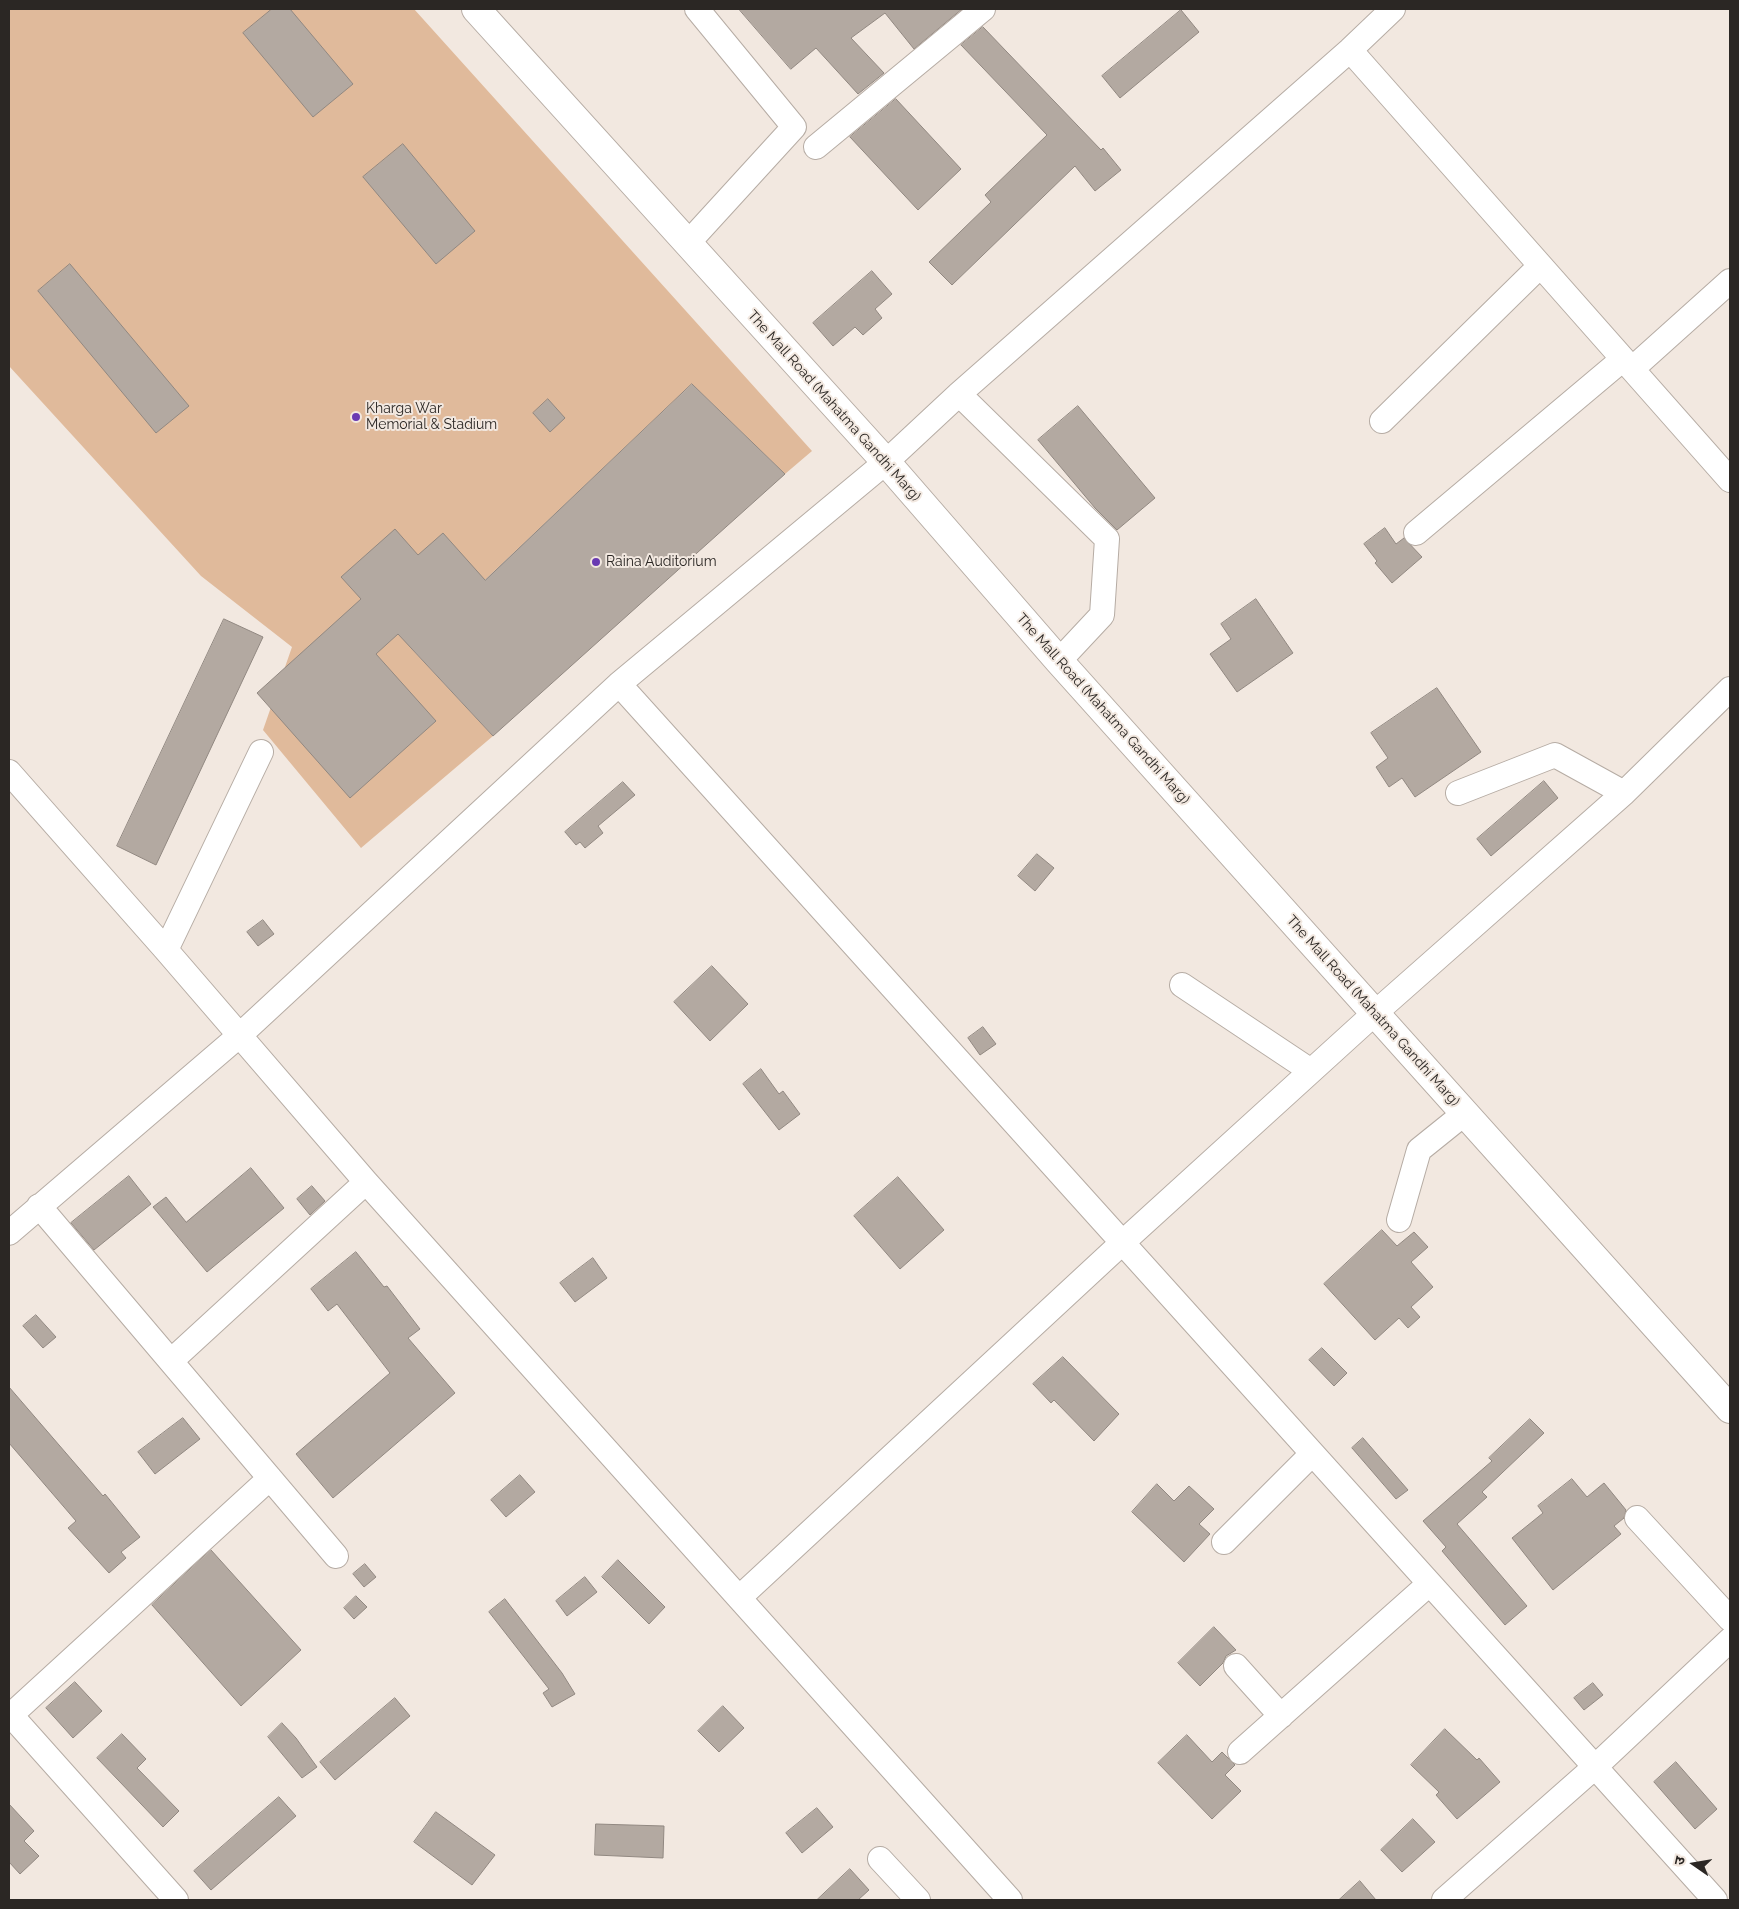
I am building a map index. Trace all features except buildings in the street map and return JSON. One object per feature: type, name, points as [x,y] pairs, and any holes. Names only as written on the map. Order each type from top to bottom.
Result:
[{"type":"street","name":"The Mall Road (Mahatma Gandhi Marg)","points":[[476,9],[886,462],[1059,661],[1730,1409]]},
{"type":"street","points":[[688,243],[794,127],[697,9]]},
{"type":"street","points":[[816,147],[983,9]]},
{"type":"street","points":[[9,1233],[240,1036],[619,684],[886,462],[959,394],[1350,50],[1393,9]]},
{"type":"street","points":[[1350,50],[1730,480]]},
{"type":"street","points":[[1382,421],[1540,266]]},
{"type":"street","points":[[1416,533],[1730,281]]},
{"type":"street","points":[[959,394],[1108,539],[1102,614],[1059,661]]},
{"type":"street","points":[[619,684],[1715,1900]]},
{"type":"street","points":[[740,1597],[1122,1243],[1311,1071],[1624,793],[1730,689]]},
{"type":"street","points":[[166,950],[262,752]]},
{"type":"street","points":[[1458,793],[1555,755],[1624,793]]},
{"type":"street","points":[[9,772],[166,950],[366,1182],[1010,1900]]},
{"type":"street","points":[[1182,985],[1311,1071]]},
{"type":"street","points":[[1399,1220],[1419,1150],[1465,1113]]},
{"type":"street","points":[[170,1361],[366,1182]]},
{"type":"street","points":[[39,1206],[336,1556]]},
{"type":"street","points":[[1224,1542],[1312,1454]]},
{"type":"street","points":[[176,1900],[10,1714],[270,1478]]},
{"type":"street","points":[[1637,1518],[1730,1619]]},
{"type":"street","points":[[1240,1752],[1429,1584]]},
{"type":"street","points":[[1444,1900],[1596,1766],[1730,1640]]},
{"type":"street","points":[[1236,1666],[1281,1716]]},
{"type":"street","points":[[880,1859],[918,1900]]},
{"type":"shaded area","name":"Kharga War Memorial & Stadium","points":[[9,9],[414,9],[812,451],[785,474],[692,384],[412,649],[493,736],[361,848],[263,730],[292,647],[201,576],[9,366]]},
{"type":"place","name":"Kharga War Memorial & Stadium","points":[[356,417]]},
{"type":"place","name":"Raina Auditorium","points":[[596,562]]}]
